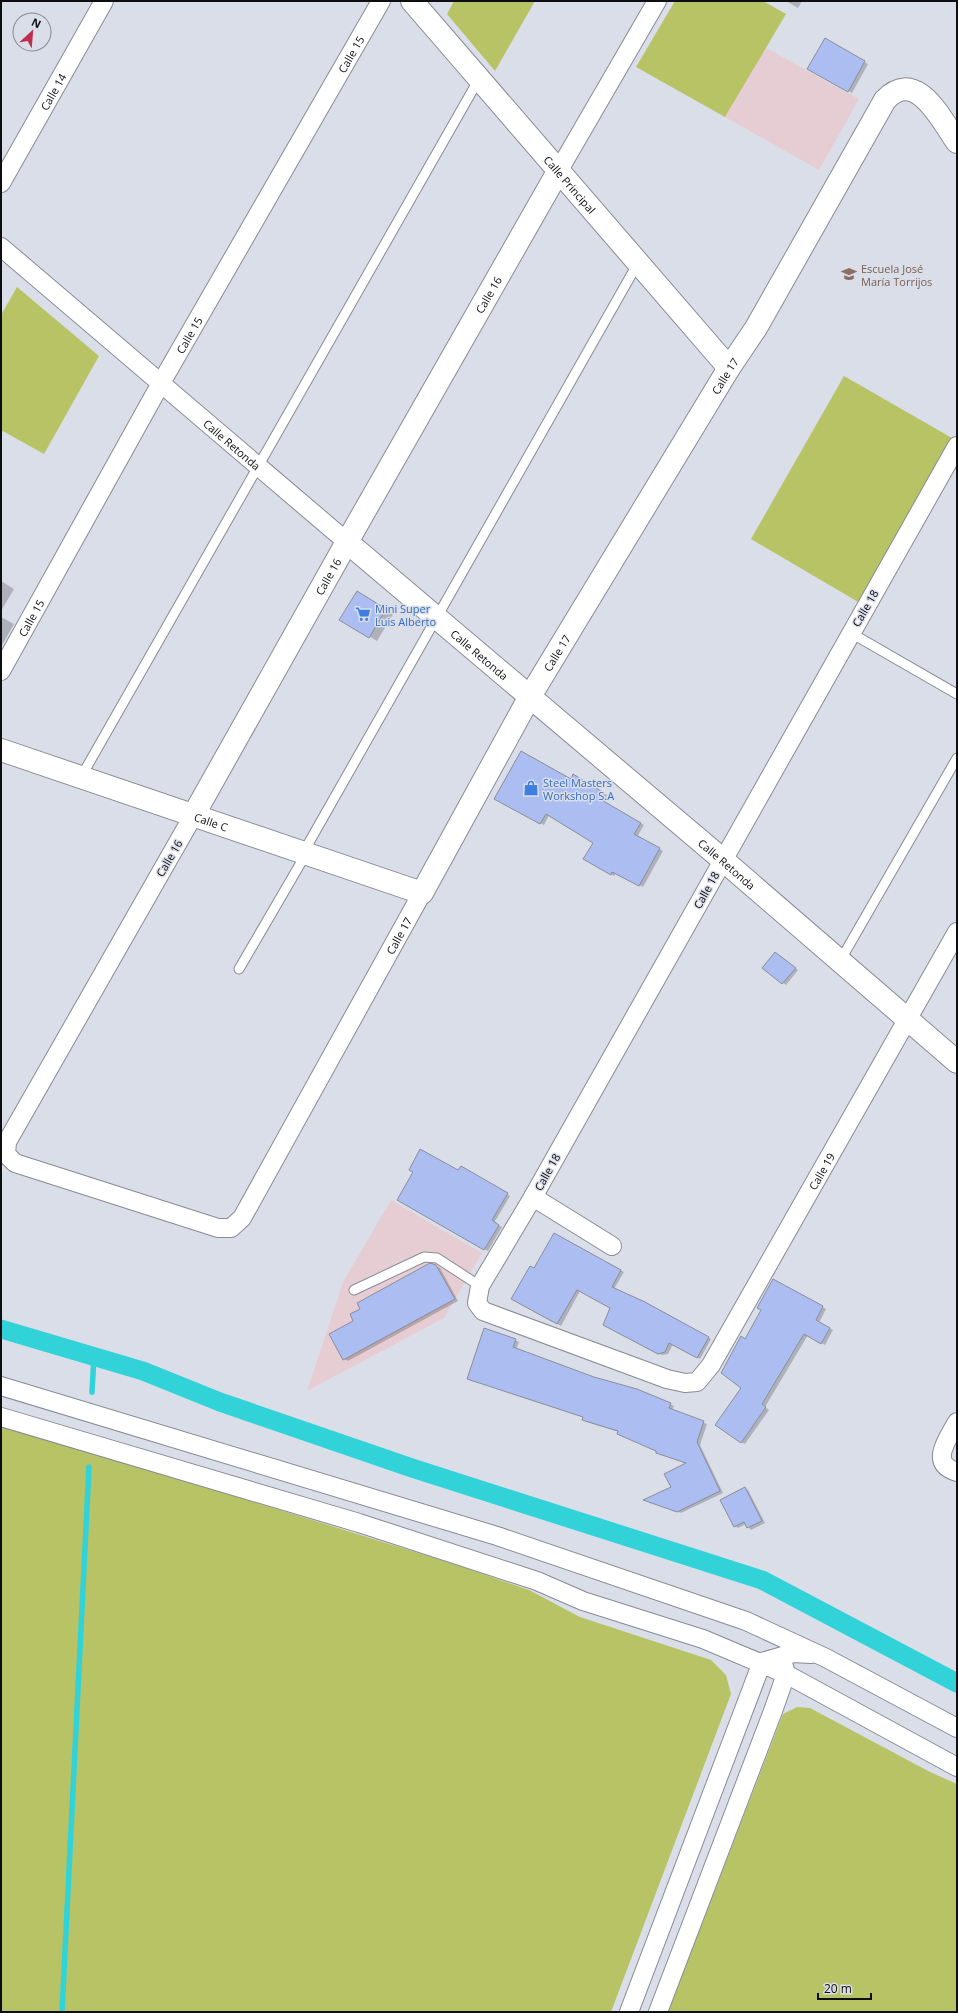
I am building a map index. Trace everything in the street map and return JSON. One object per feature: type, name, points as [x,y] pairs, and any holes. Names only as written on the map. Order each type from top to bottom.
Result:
[{"type":"street","name":"Calle 14","points":[[1,183],[104,1]]},
{"type":"street","name":"Calle 15","points":[[1,671],[161,383],[381,1]]},
{"type":"street","name":"Calle Principal","points":[[412,1],[729,368]]},
{"type":"street","name":"Calle 16","points":[[231,1228],[218,1228],[15,1164],[6,1154],[7,1142],[347,542],[657,1]]},
{"type":"street","name":"Calle 17","points":[[231,1228],[242,1218],[529,698],[729,368],[756,328],[885,100],[892,92],[900,88],[907,88],[921,96],[931,105],[957,142]]},
{"type":"street","name":"Calle Retonda","points":[[1,247],[529,698],[723,860],[957,1062]]},
{"type":"street","name":"Calle 18","points":[[479,1289],[533,1197],[957,446]]},
{"type":"street","name":"Calle C","points":[[1,750],[422,893]]},
{"type":"street","name":"Calle 19","points":[[479,1289],[477,1303],[483,1311],[667,1379],[685,1383],[697,1382],[711,1365],[957,932]]},
{"type":"street","points":[[533,1197],[612,1246]]},
{"type":"street","points":[[1,1386],[497,1536],[746,1621],[826,1658],[957,1728]]},
{"type":"street","points":[[8,1418],[359,1523],[529,1578],[583,1601],[703,1639],[762,1662],[786,1674],[957,1767]]},
{"type":"street","points":[[957,1422],[941,1453],[941,1460],[945,1466],[957,1472]]},
{"type":"street","points":[[658,2012],[786,1674],[781,1655],[767,1635],[746,1621]]},
{"type":"street","points":[[629,2012],[762,1662],[781,1655],[804,1654],[826,1658]]},
{"type":"lane","points":[[81,777],[479,78]]},
{"type":"lane","points":[[239,969],[638,262]]},
{"type":"lane","points":[[851,633],[957,694]]},
{"type":"lane","points":[[840,961],[957,758]]},
{"type":"lane","points":[[354,1290],[424,1257],[437,1258],[479,1289]]},
{"type":"shaded area","points":[[766,48],[859,99],[819,170],[725,117]]},
{"type":"shaded area","points":[[391,1200],[482,1253],[444,1318],[307,1391],[343,1282]]},
{"type":"green space","points":[[454,1],[535,1],[495,71],[447,14]]},
{"type":"green space","points":[[675,1],[763,1],[786,14],[725,117],[636,67]]},
{"type":"green space","points":[[17,287],[99,356],[44,454],[1,430],[1,315]]},
{"type":"green space","points":[[844,376],[952,438],[860,603],[751,539]]},
{"type":"green space","points":[[1,1425],[113,1458],[460,1566],[529,1590],[580,1617],[711,1660],[726,1675],[731,1694],[611,2012],[1,2012]]},
{"type":"green space","points":[[797,1707],[810,1708],[930,1772],[957,1784],[957,2012],[668,2012],[783,1714]]},
{"type":"building","points":[[825,38],[865,61],[848,92],[807,69]]},
{"type":"building","name":"Mini Super Luis Alberto","points":[[357,591],[386,609],[369,638],[339,620]]},
{"type":"building","points":[[521,751],[571,779],[573,774],[604,793],[600,799],[641,823],[634,834],[660,848],[639,886],[612,872],[611,875],[583,859],[593,843],[546,814],[540,824],[494,799]]},
{"type":"building","points":[[775,952],[796,968],[782,984],[762,968]]},
{"type":"building","points":[[420,1149],[458,1170],[461,1166],[508,1193],[492,1220],[499,1225],[484,1250],[397,1200],[413,1172],[409,1170]]},
{"type":"building","points":[[554,1233],[621,1270],[612,1287],[645,1302],[709,1337],[697,1358],[669,1343],[665,1352],[658,1354],[603,1325],[610,1308],[577,1290],[557,1324],[511,1299],[530,1266],[534,1268]]},
{"type":"building","points":[[430,1263],[436,1265],[455,1299],[343,1360],[329,1334],[353,1321],[350,1314],[360,1309],[357,1303]]},
{"type":"building","points":[[773,1279],[823,1306],[816,1320],[830,1328],[821,1344],[804,1334],[762,1404],[766,1407],[741,1443],[715,1425],[741,1388],[721,1373],[741,1336],[745,1339],[761,1310],[757,1308]]},
{"type":"building","points":[[484,1328],[516,1339],[513,1347],[594,1377],[637,1389],[671,1403],[669,1408],[704,1421],[697,1442],[720,1491],[677,1512],[643,1500],[671,1487],[664,1474],[686,1463],[656,1453],[656,1451],[617,1434],[618,1431],[582,1420],[583,1417],[467,1379]]},
{"type":"building","points":[[745,1487],[762,1521],[747,1528],[744,1522],[734,1527],[720,1500]]},
{"type":"waterway","points":[[1,1329],[143,1371],[220,1402],[412,1468],[762,1580],[957,1683]]},
{"type":"waterway","points":[[92,1392],[94,1356]]},
{"type":"waterway","points":[[62,2012],[89,1467]]},
{"type":"place","name":"Escuela José María Torrijos","points":[[849,274]]},
{"type":"place","name":"Mini Super Luis Alberto","points":[[363,614]]},
{"type":"place","name":"Steel Masters Workshop S.A","points":[[531,788]]}]
